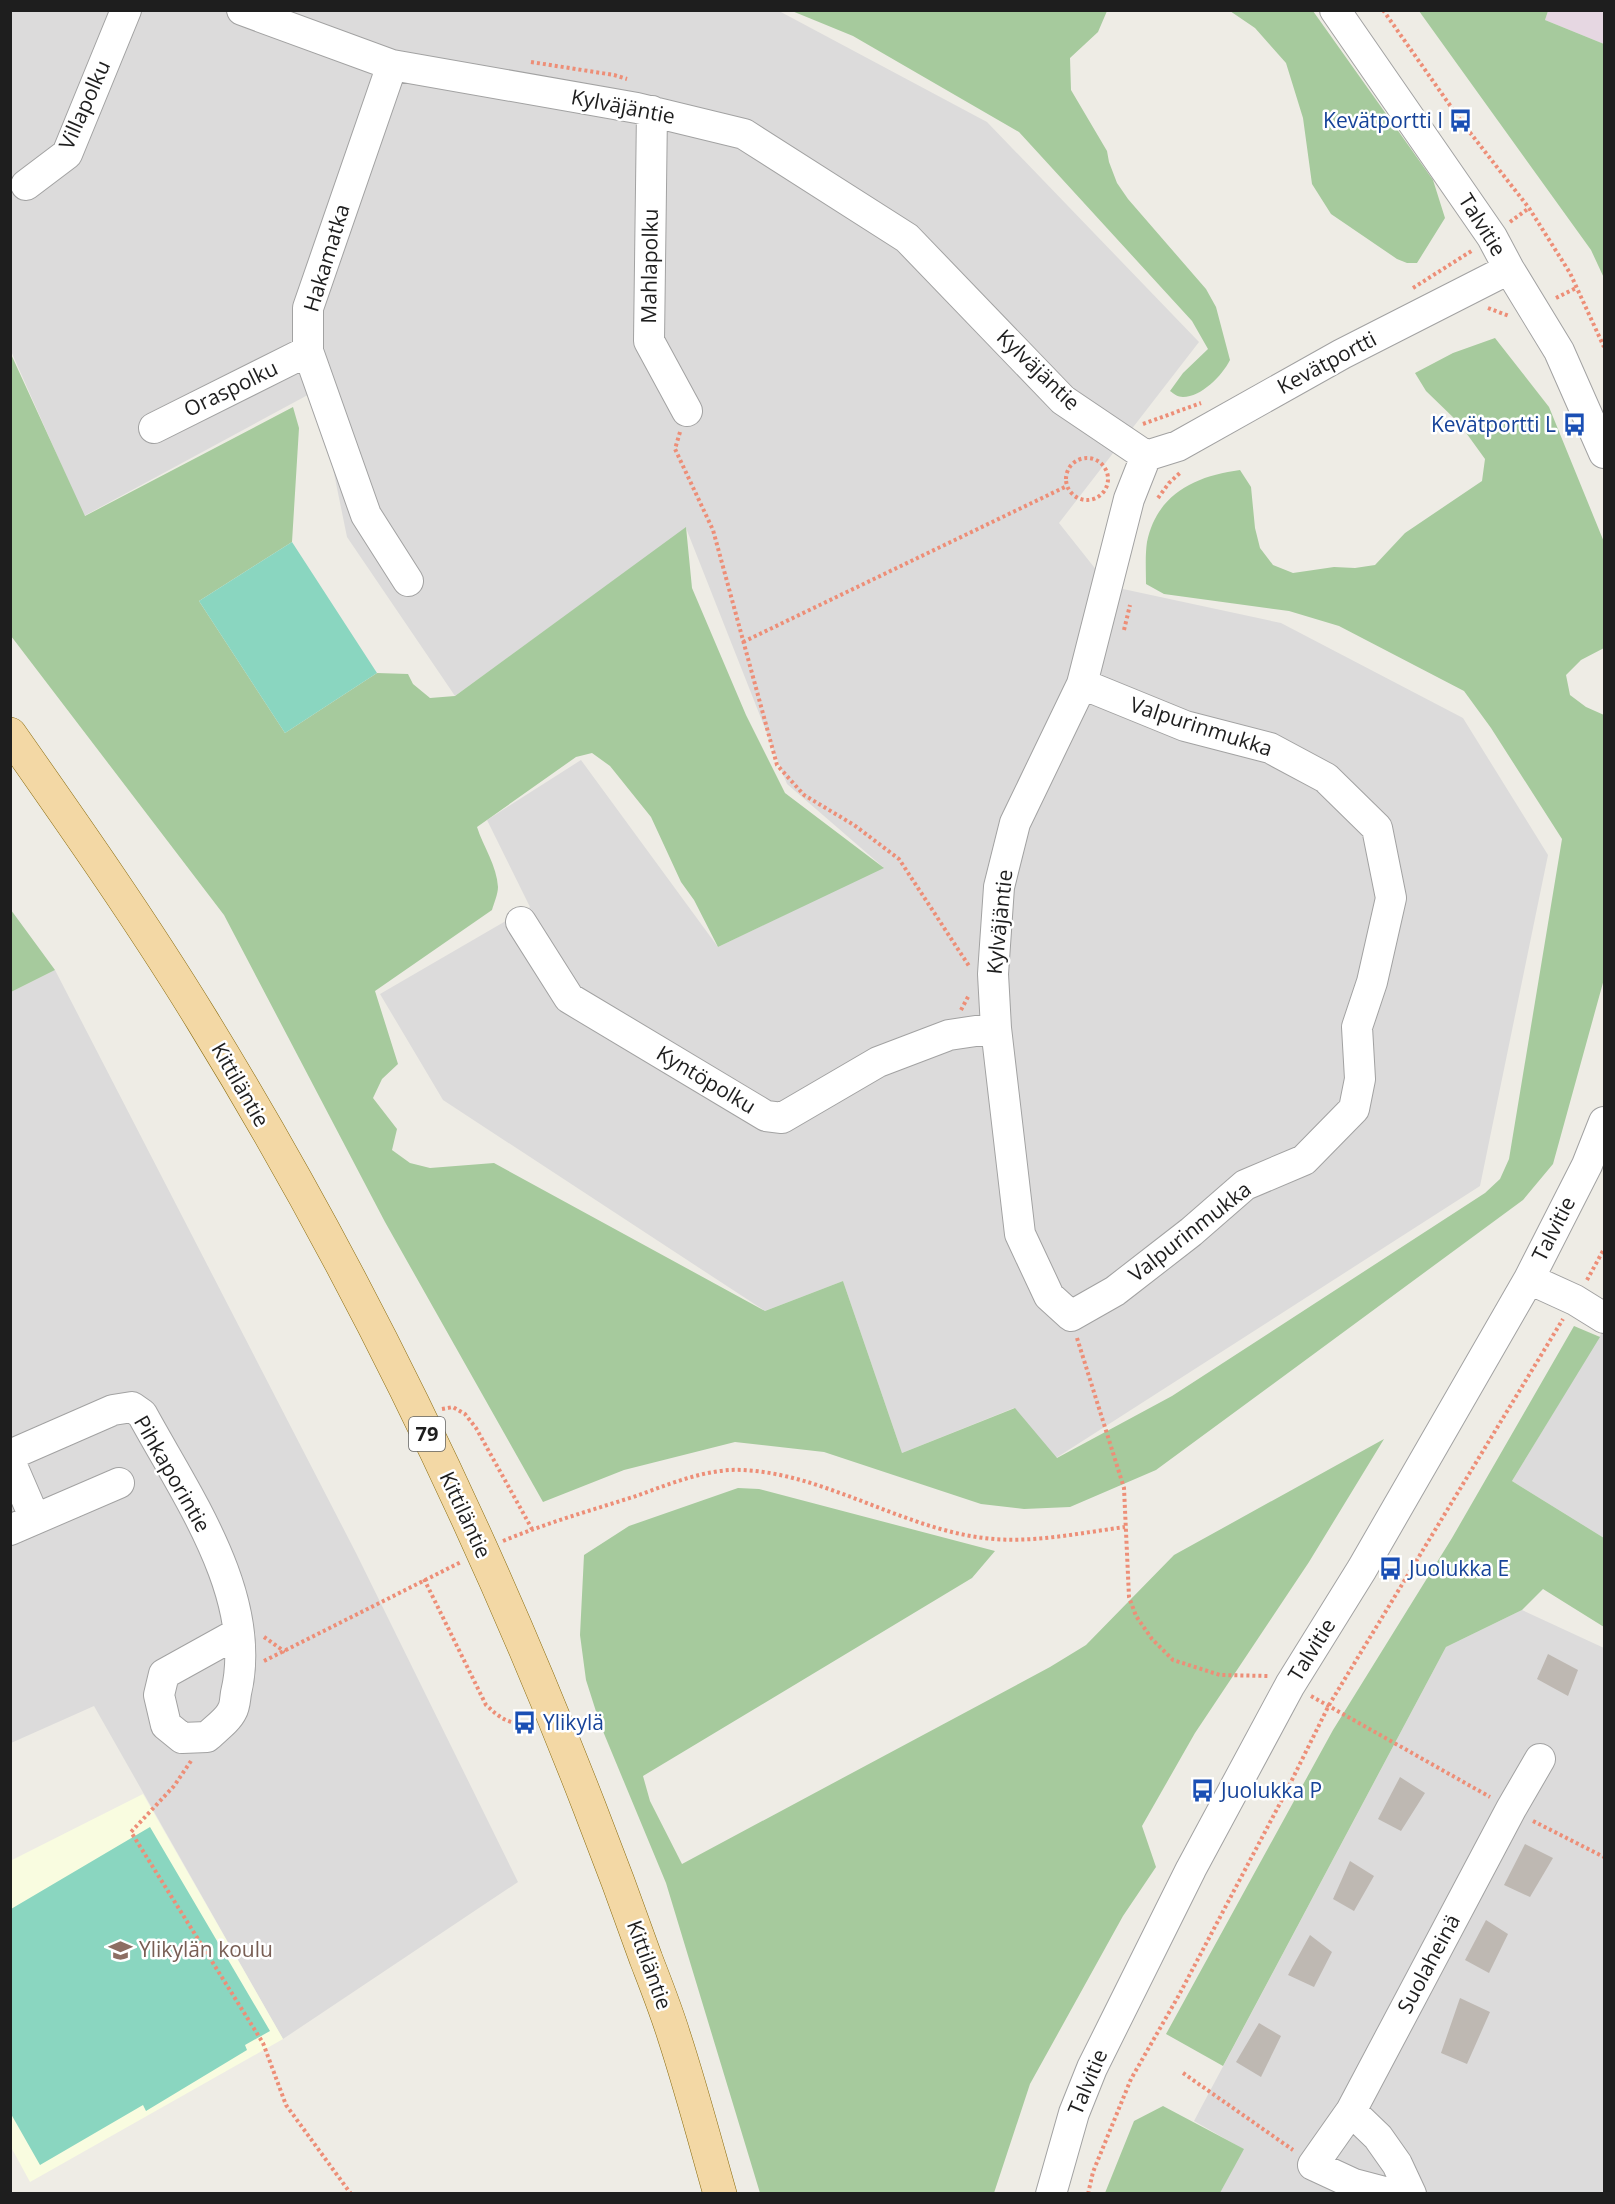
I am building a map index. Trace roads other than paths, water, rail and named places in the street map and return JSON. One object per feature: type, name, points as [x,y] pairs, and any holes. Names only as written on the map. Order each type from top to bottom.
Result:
[{"type":"main road","name":"Kittiläntie","points":[[10,734],[111,879],[202,1020],[348,1275],[408,1392],[510,1613],[561,1734],[674,2033],[720,2193]]},
{"type":"street","name":"Villapolku","points":[[26,185],[67,154],[126,10]]},
{"type":"street","name":"Kylväjäntie","points":[[242,10],[392,65],[651,111],[744,134],[907,238],[1063,400],[1146,456],[1129,499],[1082,684],[1015,823],[999,887],[993,974],[996,1028],[1020,1234],[1049,1296],[1071,1316]]},
{"type":"street","name":"Talvitie","points":[[1335,10],[1492,237],[1559,351],[1605,453]]},
{"type":"street","name":"Hakamatka","points":[[392,65],[308,308],[308,351],[366,515],[408,581]]},
{"type":"street","name":"Mahlapolku","points":[[651,111],[650,341],[687,411]]},
{"type":"street","name":"Kevätportti","points":[[1146,456],[1178,446],[1342,354],[1509,269]]},
{"type":"street","name":"Oraspolku","points":[[154,428],[308,351]]},
{"type":"street","name":"Valpurinmukka","points":[[1071,1316],[1115,1291],[1191,1232],[1245,1185],[1304,1160],[1354,1109],[1360,1079],[1357,1027],[1372,982],[1391,898],[1377,828],[1326,778],[1270,748],[1185,726],[1082,684]]},
{"type":"street","name":"Kyntöpolku","points":[[520,922],[569,998],[766,1116],[782,1118],[879,1062],[949,1035],[996,1028]]},
{"type":"street","name":"Talvitie","points":[[1051,2193],[1074,2113],[1092,2068],[1191,1869],[1290,1685],[1362,1569],[1529,1279],[1587,1165],[1605,1122]]},
{"type":"street","points":[[1529,1279],[1575,1300],[1605,1318]]},
{"type":"street","name":"Pihkaporintie","points":[[10,1455],[112,1410],[132,1407],[142,1414],[211,1540],[236,1610],[238,1630],[242,1671],[232,1713],[207,1737],[182,1738],[166,1725],[159,1695],[164,1674],[238,1630]]},
{"type":"street","points":[[10,1461],[23,1524],[118,1483]]},
{"type":"street","name":"Suolaheinä","points":[[1392,2193],[1354,2184],[1313,2165],[1351,2111],[1511,1809],[1540,1759]]},
{"type":"street","points":[[1351,2111],[1378,2137],[1397,2164],[1411,2193]]},
{"type":"place","name":"Kevätportti I","points":[[1461,121]]},
{"type":"place","name":"Kevätportti L","points":[[1574,425]]},
{"type":"place","name":"Juolukka E","points":[[1391,1569]]},
{"type":"place","name":"Ylikylä","points":[[525,1723]]},
{"type":"place","name":"Juolukka P","points":[[1203,1791]]},
{"type":"place","name":"Ylikylän koulu","points":[[121,1950]]}]
